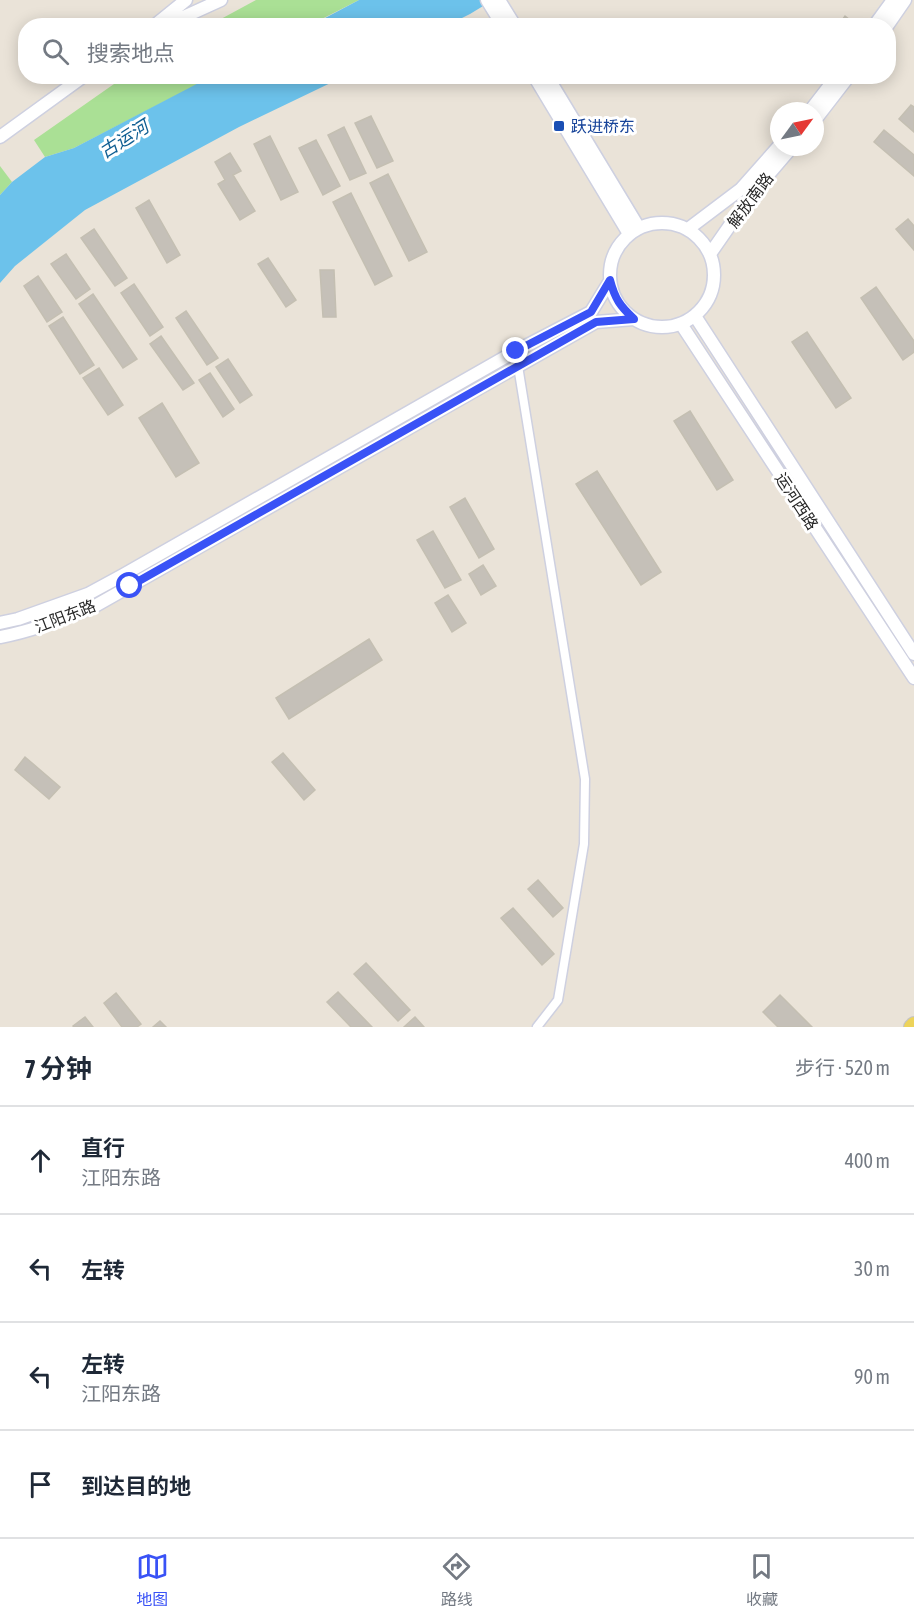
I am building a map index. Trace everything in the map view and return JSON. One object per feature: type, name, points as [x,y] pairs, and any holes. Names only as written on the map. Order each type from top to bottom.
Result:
[{"type":"main road","points":[[164,18],[186,0]]},
{"type":"main road","points":[[173,18],[203,0]]},
{"type":"main road","points":[[182,18],[221,0]]},
{"type":"main road","points":[[487,0],[504,18]]},
{"type":"main road","points":[[499,0],[508,18]]},
{"type":"main road","points":[[880,18],[893,0]]},
{"type":"main road","points":[[892,18],[905,0]]},
{"type":"main road","points":[[0,137],[73,84]]},
{"type":"main road","points":[[539,84],[634,231]]},
{"type":"main road","points":[[551,84],[634,231]]},
{"type":"main road","points":[[817,102],[831,84]]},
{"type":"main road","points":[[824,108],[843,84]]},
{"type":"main road","name":"解放南路","points":[[688,229],[741,189],[770,156]]},
{"type":"main road","name":"解放南路","points":[[710,254],[751,195],[784,156]]},
{"type":"main road","points":[[655,223],[672,223],[688,229],[701,240],[710,254],[714,270],[713,287],[707,303],[695,316],[681,324],[665,327],[649,325],[634,319],[615,297],[610,280],[611,263],[618,247],[634,231],[655,223]]},
{"type":"main road","name":"江阳东路","points":[[0,623],[18,619],[88,594],[505,357],[591,312],[610,280]]},
{"type":"main road","name":"运河西路","points":[[695,316],[914,654]]},
{"type":"main road","name":"江阳东路","points":[[0,637],[15,634],[95,606],[596,322],[634,319]]},
{"type":"main road","name":"运河西路","points":[[681,324],[914,678]]},
{"type":"street","points":[[518,366],[585,778],[584,844],[558,1000],[537,1027]]},
{"type":"green space","points":[[256,0],[359,0],[324,18],[223,18]]},
{"type":"green space","points":[[114,84],[198,84],[74,148],[45,157],[34,140]]},
{"type":"green space","points":[[0,166],[12,182],[0,195]]},
{"type":"water","points":[[359,0],[493,0],[462,18],[325,18]]},
{"type":"water","name":"古运河","points":[[197,84],[328,84],[239,127],[85,210],[15,266],[0,283],[0,195],[12,182],[45,157],[74,148]]},
{"type":"building","points":[[911,105],[914,107],[914,132],[899,119]]},
{"type":"building","points":[[371,116],[393,161],[377,168],[355,123]]},
{"type":"building","points":[[344,127],[366,173],[350,180],[328,135]]},
{"type":"building","points":[[884,130],[914,155],[914,176],[874,142]]},
{"type":"building","points":[[270,136],[298,192],[281,200],[254,144]]},
{"type":"building","points":[[316,140],[340,186],[323,195],[299,148]]},
{"type":"building","points":[[230,153],[241,171],[233,175],[255,211],[240,220],[218,184],[225,180],[215,162]]},
{"type":"building","points":[[388,174],[427,252],[409,261],[370,183]]},
{"type":"building","points":[[351,193],[392,276],[375,285],[333,202]]},
{"type":"building","points":[[149,200],[180,255],[167,263],[136,208]]},
{"type":"building","points":[[908,219],[914,226],[914,250],[896,229]]},
{"type":"building","points":[[94,229],[127,278],[115,286],[81,238]]},
{"type":"building","points":[[66,254],[90,289],[76,299],[51,264]]},
{"type":"building","points":[[268,258],[296,300],[286,307],[258,264]]},
{"type":"building","points":[[320,270],[334,270],[336,317],[323,317]]},
{"type":"building","points":[[38,276],[62,312],[47,322],[24,286]]},
{"type":"building","points":[[134,284],[163,327],[150,336],[121,293]]},
{"type":"building","points":[[876,287],[914,341],[914,352],[903,360],[861,298]]},
{"type":"building","points":[[93,294],[137,359],[123,368],[79,304]]},
{"type":"building","points":[[186,311],[218,358],[207,365],[176,318]]},
{"type":"building","points":[[63,317],[94,365],[80,374],[49,326]]},
{"type":"building","points":[[807,332],[851,398],[836,408],[792,342]]},
{"type":"building","points":[[161,336],[194,383],[183,390],[150,344]]},
{"type":"building","points":[[228,359],[252,395],[240,403],[216,367]]},
{"type":"building","points":[[99,368],[123,405],[108,415],[83,378]]},
{"type":"building","points":[[210,373],[234,409],[223,417],[199,380]]},
{"type":"building","points":[[162,403],[199,463],[176,477],[139,418]]},
{"type":"building","points":[[690,411],[733,480],[717,490],[674,421]]},
{"type":"building","points":[[597,471],[661,572],[641,585],[576,484]]},
{"type":"building","points":[[465,498],[494,549],[479,558],[450,507]]},
{"type":"building","points":[[433,531],[461,580],[445,588],[417,540]]},
{"type":"building","points":[[483,565],[496,586],[481,595],[469,574]]},
{"type":"building","points":[[448,595],[466,623],[452,632],[435,603]]},
{"type":"building","points":[[369,639],[382,660],[289,719],[276,698]]},
{"type":"building","points":[[283,753],[315,790],[304,800],[272,762]]},
{"type":"building","points":[[25,757],[60,787],[49,799],[15,770]]},
{"type":"building","points":[[538,880],[563,908],[553,917],[528,889]]},
{"type":"building","points":[[513,908],[554,954],[542,965],[501,918]]},
{"type":"building","points":[[366,963],[410,1010],[398,1021],[354,974]]},
{"type":"building","points":[[338,992],[372,1027],[351,1027],[327,1002]]},
{"type":"building","points":[[116,993],[141,1024],[137,1027],[122,1027],[104,1003]]},
{"type":"building","points":[[780,995],[812,1027],[778,1027],[763,1012]]},
{"type":"building","points":[[85,1017],[93,1027],[73,1026]]},
{"type":"building","points":[[415,1017],[424,1027],[404,1027]]},
{"type":"building","points":[[160,1021],[166,1027],[153,1027]]},
{"type":"place","name":"跃进桥东","points":[[559,126]]},
{"type":"route","points":[[130,586],[596,322],[634,319],[615,297],[610,280],[591,312],[516,351]]}]
